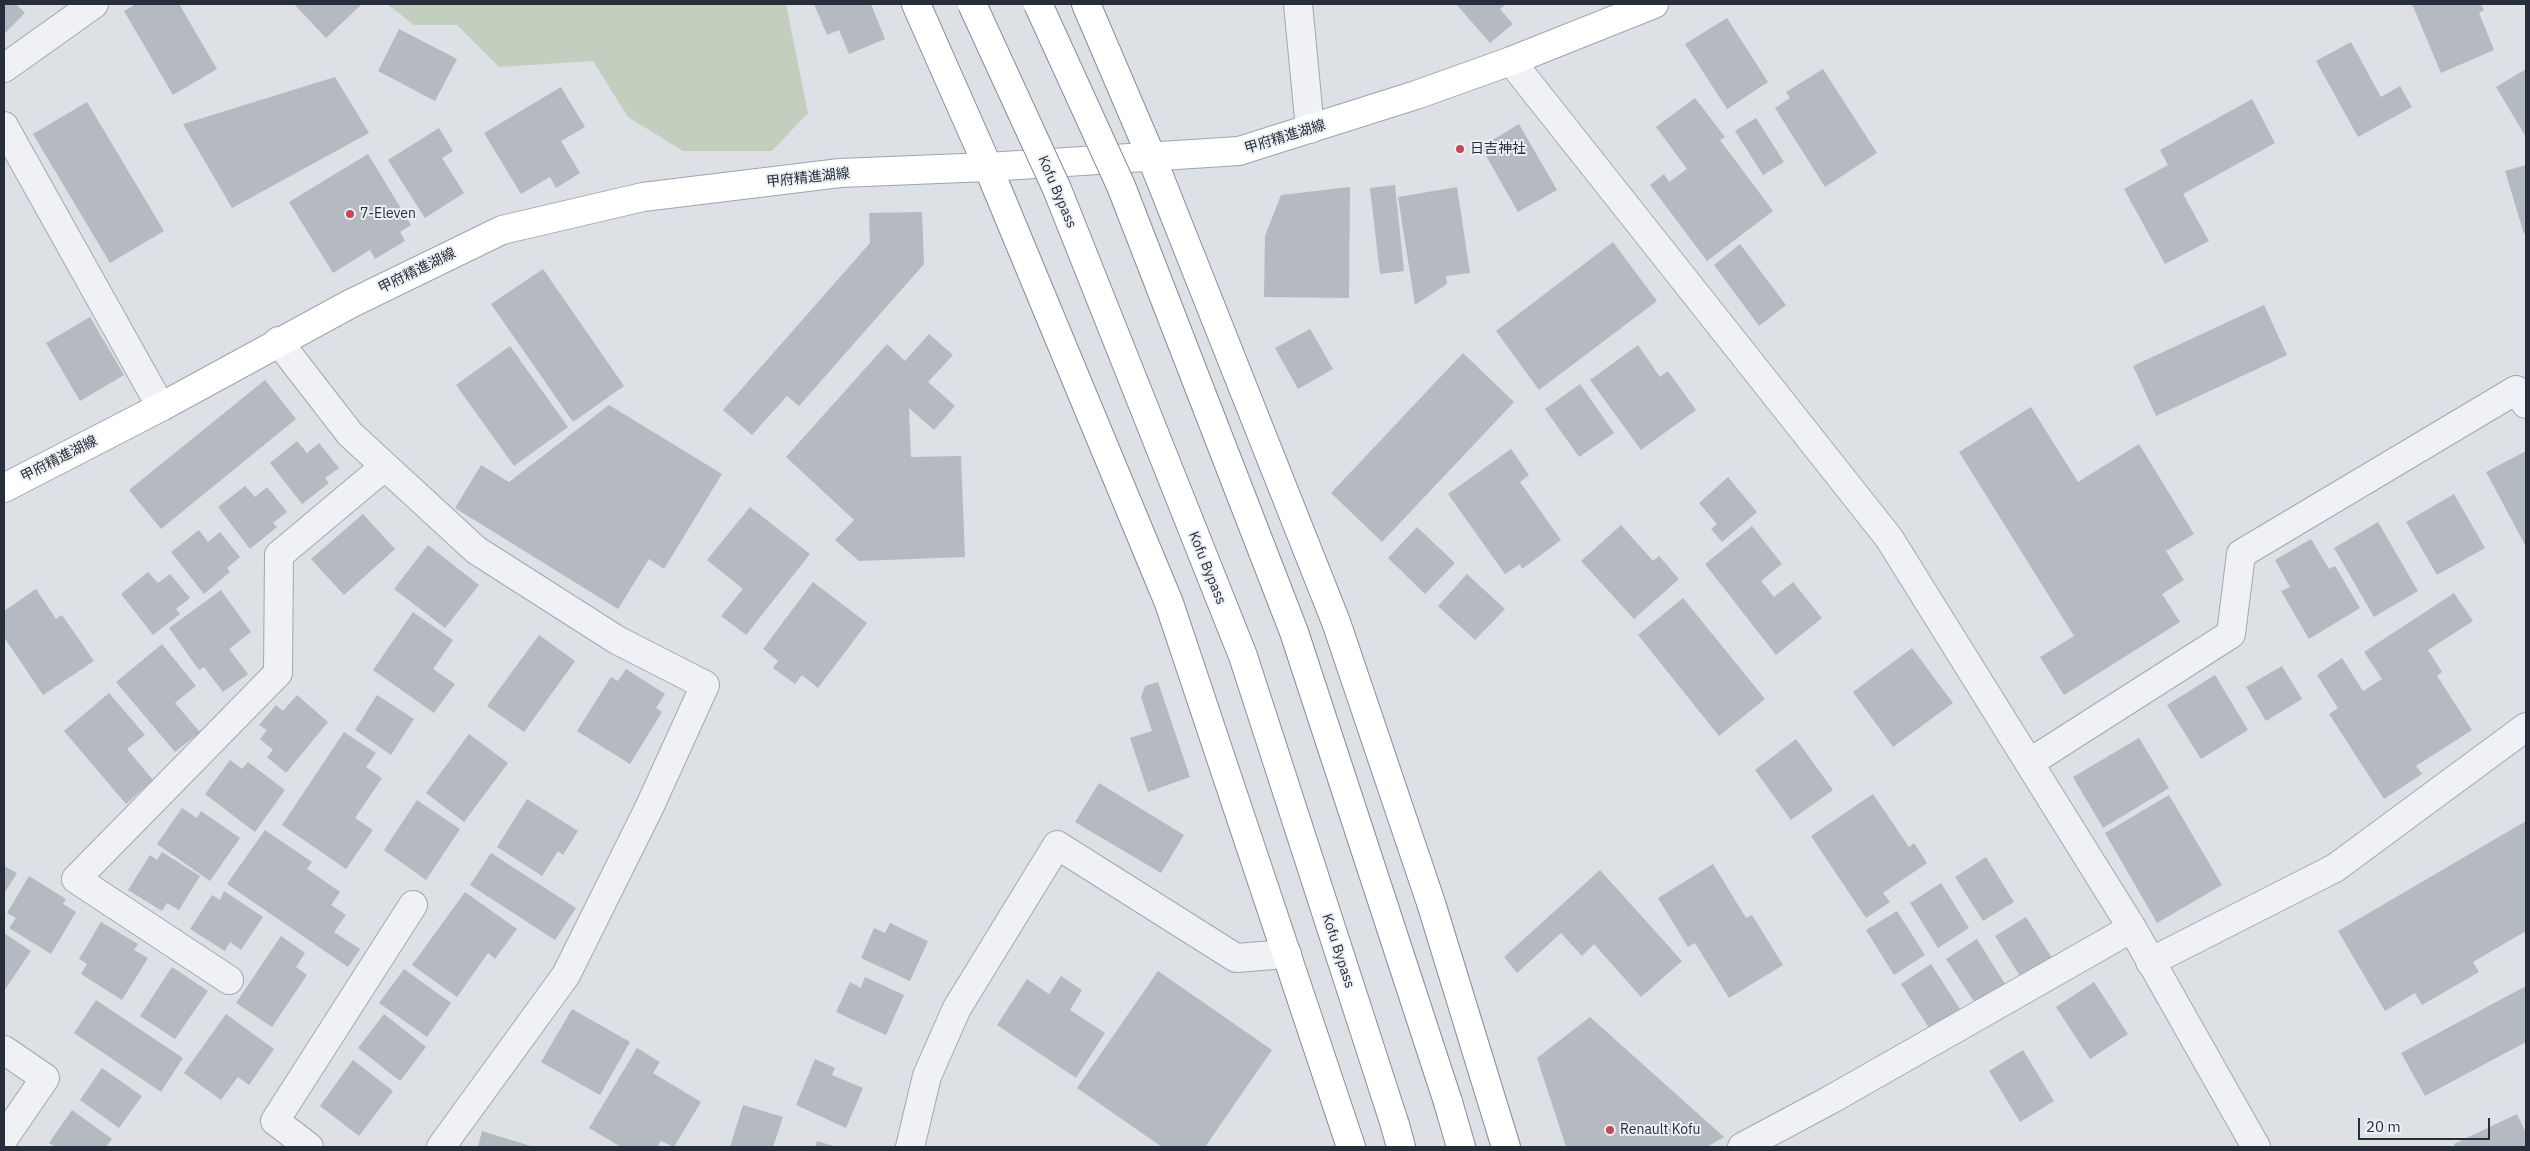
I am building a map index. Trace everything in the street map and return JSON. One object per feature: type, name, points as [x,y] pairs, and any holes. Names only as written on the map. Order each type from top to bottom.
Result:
[{"type":"main road","points":[[916,4],[988,167],[1169,603],[1352,1147]]},
{"type":"main road","name":"Kofu Bypass","points":[[972,4],[1057,189],[1242,656],[1398,1136]]},
{"type":"main road","points":[[1038,4],[1121,186],[1294,632],[1448,1102],[1461,1147]]},
{"type":"main road","points":[[1086,4],[1151,156],[1336,622],[1431,903],[1506,1147]]},
{"type":"main road","name":"甲府精進湖線","points":[[4,488],[161,407],[278,341],[502,230],[643,197],[840,173],[988,167],[1239,151],[1512,61],[1654,4]]},
{"type":"street","points":[[4,68],[94,4]]},
{"type":"street","points":[[1298,4],[1310,129]]},
{"type":"street","points":[[1512,61],[1889,538],[2132,928],[2256,1147]]},
{"type":"street","points":[[4,126],[161,407]]},
{"type":"street","points":[[278,341],[350,434],[476,550],[617,640],[705,685],[649,808],[566,975],[441,1147]]},
{"type":"street","points":[[2029,763],[2231,634],[2241,554],[2516,390],[2526,404]]},
{"type":"street","points":[[228,980],[76,879],[278,673],[278,555],[384,467]]},
{"type":"street","points":[[2150,962],[2335,868],[2526,727]]},
{"type":"street","points":[[910,1147],[928,1076],[957,1008],[1057,845],[1236,958],[1287,954]]},
{"type":"street","points":[[309,1147],[274,1121],[413,905]]},
{"type":"street","points":[[1742,1147],[1830,1100],[2132,928]]},
{"type":"street","points":[[4,1050],[45,1078],[4,1138]]},
{"type":"green space","points":[[387,4],[786,4],[808,113],[772,151],[683,151],[628,117],[593,61],[499,67],[457,25],[414,25]]},
{"type":"building","points":[[4,4],[16,4],[25,13],[4,34]]},
{"type":"building","points":[[136,4],[179,4],[217,69],[173,95],[124,11]]},
{"type":"building","points":[[294,4],[362,4],[326,38]]},
{"type":"building","points":[[814,4],[871,4],[885,39],[849,54],[839,30],[827,35]]},
{"type":"building","points":[[1456,4],[1506,4],[1500,9],[1513,24],[1490,43]]},
{"type":"building","points":[[2412,4],[2481,4],[2484,10],[2479,13],[2494,50],[2441,73]]},
{"type":"building","points":[[1727,18],[1768,82],[1727,109],[1685,44]]},
{"type":"building","points":[[399,29],[457,59],[435,101],[378,71]]},
{"type":"building","points":[[2351,42],[2381,97],[2400,86],[2412,107],[2358,137],[2316,61]]},
{"type":"building","points":[[1823,69],[1877,153],[1825,187],[1775,108],[1790,98],[1786,92]]},
{"type":"building","points":[[2526,69],[2526,137],[2496,87]]},
{"type":"building","points":[[335,77],[369,133],[232,208],[183,124]]},
{"type":"building","points":[[561,87],[585,127],[561,141],[580,173],[556,188],[550,177],[521,194],[484,133]]},
{"type":"building","points":[[1695,98],[1725,137],[1720,140],[1773,211],[1707,261],[1650,185],[1664,174],[1669,182],[1687,169],[1656,127]]},
{"type":"building","points":[[2252,99],[2275,143],[2183,194],[2209,241],[2165,264],[2124,189],[2168,165],[2160,150]]},
{"type":"building","points":[[87,102],[164,231],[110,263],[33,134]]},
{"type":"building","points":[[1756,118],[1784,162],[1763,175],[1735,131]]},
{"type":"building","points":[[1519,124],[1557,190],[1518,212],[1481,147]]},
{"type":"building","points":[[439,128],[453,151],[442,158],[464,193],[425,218],[388,160]]},
{"type":"building","name":"7-Eleven","points":[[368,154],[411,225],[400,232],[405,241],[375,259],[370,250],[333,273],[289,202]]},
{"type":"building","points":[[2526,165],[2526,233],[2524,234],[2505,171]]},
{"type":"building","points":[[1395,185],[1404,271],[1380,274],[1370,188]]},
{"type":"building","points":[[1350,187],[1349,298],[1264,297],[1265,236],[1281,195]]},
{"type":"building","points":[[1457,187],[1470,273],[1446,276],[1447,284],[1415,305],[1398,197]]},
{"type":"building","points":[[922,212],[924,264],[799,406],[787,396],[752,435],[723,410],[870,243],[869,213]]},
{"type":"building","points":[[1613,242],[1657,301],[1539,390],[1496,331]]},
{"type":"building","points":[[1740,244],[1786,305],[1759,326],[1714,265]]},
{"type":"building","points":[[543,269],[624,386],[573,422],[491,304]]},
{"type":"building","points":[[2264,305],[2287,355],[2156,416],[2133,366]]},
{"type":"building","points":[[90,317],[124,375],[80,401],[46,343]]},
{"type":"building","points":[[1310,329],[1333,369],[1298,389],[1275,348]]},
{"type":"building","points":[[929,334],[953,355],[928,382],[955,406],[934,430],[909,408],[911,457],[961,456],[965,557],[859,561],[835,540],[854,520],[786,457],[887,344],[905,361]]},
{"type":"building","points":[[1638,345],[1660,377],[1668,371],[1696,410],[1641,450],[1590,380]]},
{"type":"building","points":[[510,346],[568,427],[514,466],[456,385]]},
{"type":"building","points":[[1463,353],[1514,402],[1382,542],[1331,493]]},
{"type":"building","points":[[265,380],[296,419],[161,529],[129,490]]},
{"type":"building","points":[[1580,384],[1614,433],[1579,457],[1545,409]]},
{"type":"building","points":[[609,405],[722,474],[664,569],[649,559],[618,609],[455,508],[481,465],[509,482]]},
{"type":"building","points":[[2031,407],[2078,482],[2139,444],[2194,534],[2166,551],[2184,580],[2162,594],[2180,622],[2064,695],[2040,657],[2074,636],[1959,452]]},
{"type":"building","points":[[297,441],[307,453],[319,443],[339,468],[325,478],[329,483],[302,504],[270,463]]},
{"type":"building","points":[[1511,449],[1529,475],[1520,482],[1561,540],[1522,569],[1520,564],[1505,574],[1448,494]]},
{"type":"building","points":[[2526,451],[2526,544],[2525,545],[2486,472]]},
{"type":"building","points":[[1728,477],[1757,512],[1722,542],[1711,529],[1717,524],[1699,503]]},
{"type":"building","points":[[245,486],[255,497],[267,487],[287,512],[273,523],[277,527],[250,549],[218,507]]},
{"type":"building","points":[[2454,494],[2485,548],[2437,575],[2406,522]]},
{"type":"building","points":[[750,507],[810,554],[746,635],[721,616],[743,589],[707,560]]},
{"type":"building","points":[[363,514],[395,549],[344,595],[311,559]]},
{"type":"building","points":[[2378,522],[2418,591],[2374,617],[2334,548]]},
{"type":"building","points":[[1621,525],[1653,561],[1659,556],[1679,579],[1634,619],[1581,561]]},
{"type":"building","points":[[1752,526],[1782,564],[1761,581],[1774,597],[1793,582],[1822,618],[1776,655],[1705,564]]},
{"type":"building","points":[[1417,527],[1455,563],[1425,594],[1388,558]]},
{"type":"building","points":[[199,530],[208,542],[220,532],[240,557],[227,568],[230,572],[204,594],[171,552]]},
{"type":"building","points":[[2311,539],[2329,569],[2335,566],[2360,608],[2309,639],[2281,591],[2290,587],[2275,560]]},
{"type":"building","points":[[428,545],[479,585],[445,628],[394,589]]},
{"type":"building","points":[[148,572],[158,583],[170,574],[190,598],[176,609],[180,614],[153,635],[121,594]]},
{"type":"building","points":[[1467,574],[1505,609],[1475,640],[1438,606]]},
{"type":"building","points":[[813,582],[867,623],[818,688],[802,675],[795,684],[773,668],[778,661],[763,649]]},
{"type":"building","points":[[36,589],[56,619],[62,615],[94,661],[43,695],[4,637],[4,611]]},
{"type":"building","points":[[221,590],[251,632],[229,649],[248,674],[223,692],[204,667],[199,670],[169,628]]},
{"type":"building","points":[[2454,593],[2473,621],[2428,650],[2442,672],[2437,676],[2472,730],[2416,766],[2422,774],[2384,799],[2329,714],[2338,708],[2317,675],[2342,658],[2363,691],[2382,679],[2364,652]]},
{"type":"building","points":[[1683,598],[1765,699],[1719,736],[1638,635]]},
{"type":"building","points":[[413,612],[453,640],[433,669],[455,684],[434,713],[373,670]]},
{"type":"building","points":[[539,635],[575,661],[524,732],[487,706]]},
{"type":"building","points":[[162,644],[196,686],[175,703],[200,732],[175,752],[116,682]]},
{"type":"building","points":[[1912,648],[1953,703],[1893,747],[1853,692]]},
{"type":"building","points":[[2282,666],[2302,699],[2266,721],[2246,687]]},
{"type":"building","points":[[626,669],[665,694],[656,708],[662,712],[630,764],[577,731],[611,677],[618,681]]},
{"type":"building","points":[[2215,675],[2248,730],[2201,759],[2167,705]]},
{"type":"building","points":[[1158,682],[1190,777],[1148,792],[1130,738],[1152,731],[1141,697],[1145,686]]},
{"type":"building","points":[[109,693],[145,735],[127,749],[153,780],[126,804],[64,731]]},
{"type":"building","points":[[297,695],[328,722],[286,773],[267,757],[273,750],[260,739],[267,730],[259,725],[276,705],[283,711]]},
{"type":"building","points":[[377,695],[414,719],[391,755],[355,730]]},
{"type":"building","points":[[344,732],[376,753],[366,767],[382,778],[355,818],[373,830],[346,869],[282,825]]},
{"type":"building","points":[[469,734],[508,763],[464,822],[426,793]]},
{"type":"building","points":[[2139,738],[2169,788],[2103,828],[2073,777]]},
{"type":"building","points":[[1796,739],[1833,790],[1791,820],[1755,770]]},
{"type":"building","points":[[230,760],[242,769],[248,762],[285,790],[255,832],[205,794]]},
{"type":"building","points":[[1099,783],[1184,835],[1161,873],[1075,822]]},
{"type":"building","points":[[1873,794],[1909,847],[1914,843],[1927,863],[1883,893],[1890,902],[1866,918],[1811,836]]},
{"type":"building","points":[[2169,795],[2222,885],[2157,923],[2105,833]]},
{"type":"building","points":[[527,799],[578,831],[563,855],[558,851],[542,876],[497,847]]},
{"type":"building","points":[[417,800],[460,829],[426,880],[384,850]]},
{"type":"building","points":[[182,808],[197,818],[201,811],[240,838],[210,881],[157,844]]},
{"type":"building","points":[[2526,821],[2526,931],[2473,962],[2479,972],[2422,1005],[2415,993],[2385,1011],[2338,931]]},
{"type":"building","points":[[265,830],[312,862],[307,869],[340,892],[331,905],[346,915],[334,932],[360,949],[348,967],[227,884]]},
{"type":"building","points":[[162,852],[200,876],[179,910],[167,903],[162,911],[128,890],[150,855],[157,860]]},
{"type":"building","points":[[491,853],[576,908],[555,940],[470,885]]},
{"type":"building","points":[[1986,857],[2014,902],[1983,921],[1955,877]]},
{"type":"building","points":[[1713,864],[1746,918],[1752,915],[1783,965],[1729,998],[1695,943],[1688,947],[1658,898]]},
{"type":"building","points":[[4,866],[17,873],[4,894]]},
{"type":"building","points":[[1600,870],[1682,961],[1641,997],[1594,944],[1582,956],[1561,933],[1517,973],[1504,957]]},
{"type":"building","points":[[29,876],[66,899],[63,904],[76,912],[51,954],[9,928],[16,918],[7,913]]},
{"type":"building","points":[[1941,883],[1969,928],[1938,948],[1910,903]]},
{"type":"building","points":[[224,891],[263,917],[241,950],[230,942],[225,951],[190,929],[212,895],[220,900]]},
{"type":"building","points":[[465,892],[517,929],[495,959],[488,953],[457,997],[412,965]]},
{"type":"building","points":[[1897,911],[1925,955],[1894,975],[1866,930]]},
{"type":"building","points":[[2026,917],[2054,961],[2023,981],[1995,936]]},
{"type":"building","points":[[101,922],[138,944],[134,950],[148,958],[122,1000],[81,974],[87,964],[79,959]]},
{"type":"building","points":[[890,923],[928,941],[910,981],[861,958],[874,928],[885,933]]},
{"type":"building","points":[[4,933],[31,951],[4,991]]},
{"type":"building","points":[[281,936],[305,953],[296,967],[307,975],[272,1027],[236,1003]]},
{"type":"building","points":[[1977,939],[2005,984],[1975,1003],[1946,959]]},
{"type":"building","points":[[1931,964],[1960,1009],[1929,1028],[1901,984]]},
{"type":"building","points":[[172,967],[208,991],[175,1039],[140,1016]]},
{"type":"building","points":[[404,969],[451,1003],[427,1037],[379,1003]]},
{"type":"building","points":[[1158,971],[1272,1050],[1205,1147],[1162,1147],[1077,1088]]},
{"type":"building","points":[[1061,976],[1082,990],[1070,1010],[1105,1033],[1076,1078],[997,1025],[1027,979],[1049,994]]},
{"type":"building","points":[[865,977],[904,995],[886,1035],[836,1012],[850,982],[861,988]]},
{"type":"building","points":[[2094,982],[2128,1034],[2090,1059],[2056,1007]]},
{"type":"building","points":[[2526,986],[2526,1042],[2425,1096],[2401,1053]]},
{"type":"building","points":[[96,1000],[183,1058],[161,1092],[74,1033]]},
{"type":"building","points":[[572,1009],[630,1042],[600,1095],[541,1062]]},
{"type":"building","points":[[226,1014],[274,1049],[249,1085],[238,1077],[221,1100],[184,1073]]},
{"type":"building","points":[[384,1014],[426,1047],[400,1081],[358,1048]]},
{"type":"building","points":[[1590,1017],[1724,1137],[1707,1147],[1566,1147],[1537,1058]]},
{"type":"building","points":[[637,1048],[660,1062],[653,1073],[701,1102],[674,1147],[661,1141],[657,1147],[621,1147],[589,1128]]},
{"type":"building","points":[[2023,1050],[2054,1101],[2020,1122],[1989,1071]]},
{"type":"building","points":[[815,1059],[835,1068],[832,1075],[863,1088],[846,1128],[796,1105]]},
{"type":"building","points":[[353,1060],[393,1091],[359,1136],[320,1106]]},
{"type":"building","points":[[102,1068],[142,1096],[119,1128],[80,1100]]},
{"type":"building","points":[[743,1105],[783,1117],[773,1147],[730,1147]]},
{"type":"building","points":[[72,1110],[112,1139],[106,1147],[55,1147],[49,1143]]},
{"type":"building","points":[[2517,1114],[2526,1133],[2526,1147],[2455,1147],[2454,1144]]},
{"type":"building","points":[[482,1131],[534,1147],[478,1147]]},
{"type":"building","points":[[817,1141],[837,1147],[815,1147]]},
{"type":"place","name":"日吉神社","points":[[1460,149]]},
{"type":"place","name":"7-Eleven","points":[[350,214]]},
{"type":"place","name":"Renault Kofu","points":[[1610,1130]]}]
